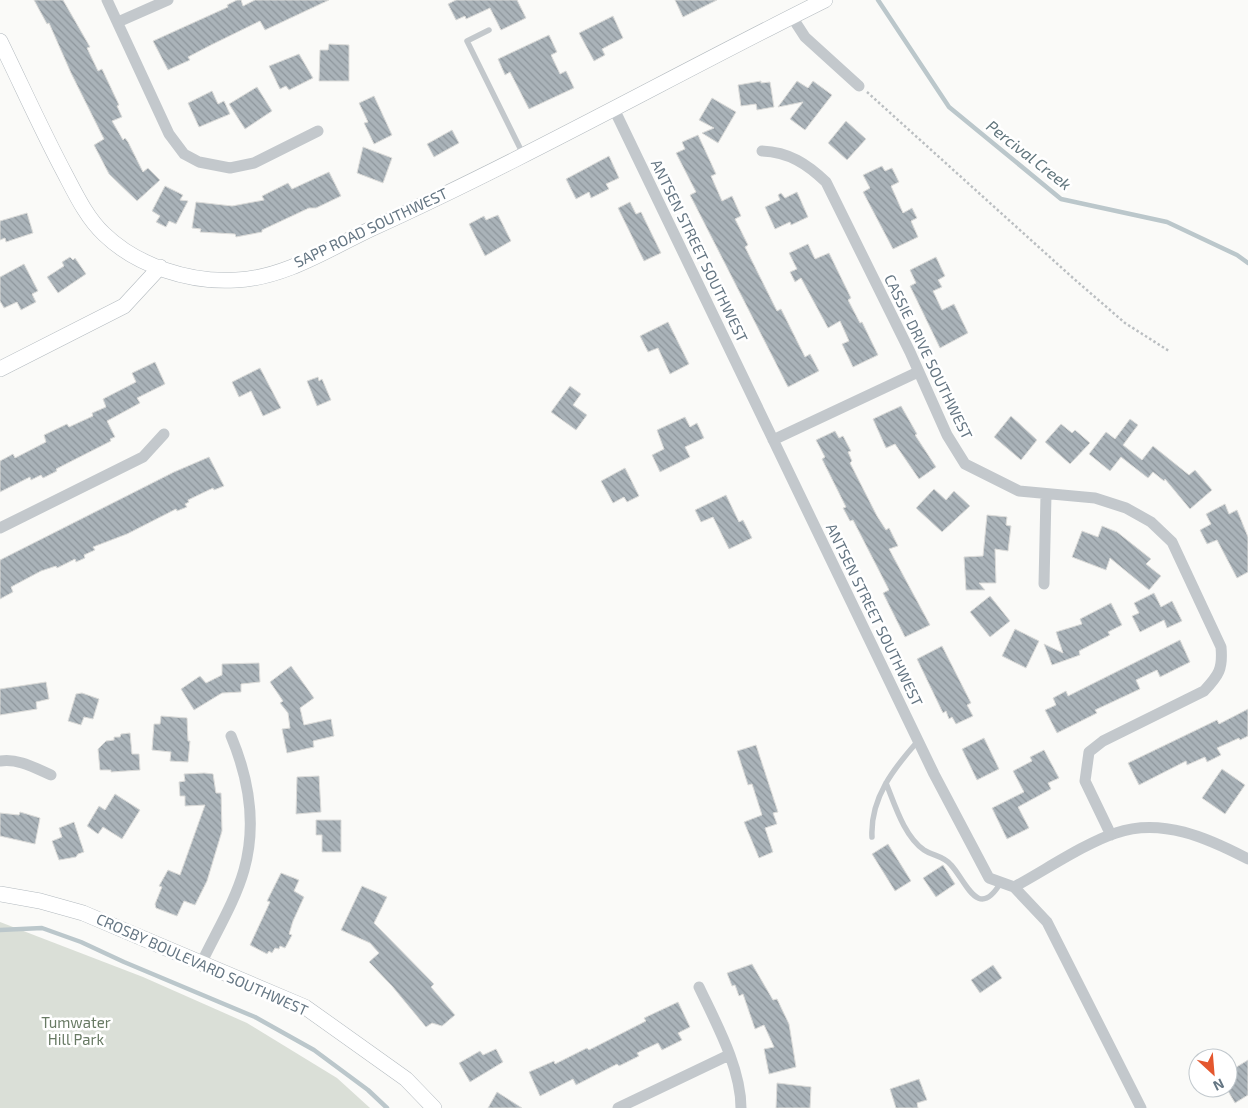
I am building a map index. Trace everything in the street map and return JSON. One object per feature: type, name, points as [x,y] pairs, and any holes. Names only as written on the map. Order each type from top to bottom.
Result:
[{"type":"street","points":[[107,0],[169,134],[184,154],[199,162],[222,168],[244,165],[318,131]]},
{"type":"street","points":[[118,22],[168,0]]},
{"type":"street","name":"SAPP ROAD SOUTHWEST","points":[[1,46],[48,144],[80,202],[103,234],[140,260],[160,267],[195,278],[237,280],[278,271],[339,245],[614,109],[825,0]]},
{"type":"street","points":[[792,17],[805,38],[860,86]]},
{"type":"street","name":"ANTSEN STREET SOUTHWEST","points":[[614,109],[918,741],[989,878],[1014,887],[1047,922],[1141,1108]]},
{"type":"street","name":"CASSIE DRIVE SOUTHWEST","points":[[762,151],[787,154],[814,170],[826,182],[947,435],[965,464],[1019,491],[1046,495],[1095,498],[1126,508],[1151,522],[1172,542],[1222,647],[1223,664],[1216,678],[1204,691],[1103,741],[1089,752],[1085,781],[1111,835]]},
{"type":"street","points":[[0,368],[124,306],[160,267]]},
{"type":"street","points":[[774,440],[918,372]]},
{"type":"street","points":[[0,528],[143,458],[164,434]]},
{"type":"street","points":[[1044,584],[1046,495]]},
{"type":"street","points":[[201,964],[244,871],[249,844],[250,815],[248,788],[242,764],[231,736]]},
{"type":"street","points":[[0,761],[9,760],[51,775]]},
{"type":"street","points":[[1014,887],[1111,835],[1142,828],[1168,829],[1206,839],[1248,859]]},
{"type":"street","name":"CROSBY BOULEVARD SOUTHWEST","points":[[0,894],[40,901],[83,913],[305,1006],[406,1079],[434,1108]]},
{"type":"street","points":[[699,987],[724,1039],[741,1095],[741,1108]]},
{"type":"street","points":[[618,1108],[729,1055]]},
{"type":"lane","points":[[489,30],[468,41],[523,154]]},
{"type":"lane","points":[[872,837],[872,820],[886,783],[900,761],[918,741]]},
{"type":"lane","points":[[886,783],[902,821],[914,839],[924,850],[936,854],[951,864],[972,895],[981,898],[988,897],[996,891],[1001,882]]},
{"type":"path","points":[[860,86],[1125,323],[1169,351]]},
{"type":"green space","name":"Tumwater Hill Park","points":[[0,922],[143,977],[247,1023],[337,1078],[370,1108],[0,1108]]},
{"type":"building","points":[[34,0],[63,0],[90,47],[87,48],[98,71],[102,69],[119,105],[117,106],[122,117],[112,121],[123,140],[125,138],[128,142],[143,172],[148,168],[160,180],[137,201],[109,174],[94,145],[104,139],[71,73],[49,23],[47,24]]},
{"type":"building","points":[[241,0],[243,6],[255,0],[329,0],[265,30],[260,21],[188,57],[190,60],[168,70],[153,41],[228,7],[227,5]]},
{"type":"building","points":[[456,0],[517,0],[526,18],[501,30],[490,8],[466,19],[465,16],[456,20],[448,4]]},
{"type":"building","points":[[675,0],[717,0],[683,17]]},
{"type":"building","points":[[613,16],[623,38],[602,49],[605,55],[594,61],[579,33]]},
{"type":"building","points":[[549,35],[557,52],[551,55],[560,74],[566,71],[574,88],[529,109],[510,72],[505,75],[498,59]]},
{"type":"building","points":[[329,44],[349,45],[349,81],[319,81],[320,50],[328,50]]},
{"type":"building","points":[[299,54],[313,78],[289,90],[286,86],[280,89],[269,66]]},
{"type":"building","points":[[761,81],[761,83],[770,82],[774,107],[757,110],[756,104],[741,106],[738,85]]},
{"type":"building","points":[[797,81],[808,88],[813,81],[832,95],[805,130],[790,119],[803,102],[778,107]]},
{"type":"building","points":[[257,87],[272,111],[245,129],[229,104]]},
{"type":"building","points":[[212,91],[218,104],[224,101],[230,114],[199,127],[188,103]]},
{"type":"building","points":[[374,96],[392,135],[374,144],[364,123],[368,122],[359,103]]},
{"type":"building","points":[[712,98],[736,112],[718,143],[702,133],[714,128],[699,120]]},
{"type":"building","points":[[846,121],[866,139],[847,160],[828,143]]},
{"type":"building","points":[[452,130],[459,143],[434,157],[427,144]]},
{"type":"building","points":[[698,135],[716,174],[711,176],[722,201],[732,196],[741,216],[735,219],[748,245],[745,247],[777,311],[781,309],[805,357],[810,354],[819,371],[788,387],[690,195],[696,192],[676,153],[685,149],[682,142]]},
{"type":"building","points":[[363,147],[392,158],[383,183],[357,173]]},
{"type":"building","points":[[609,156],[619,178],[606,184],[609,189],[591,198],[589,192],[576,199],[566,179]]},
{"type":"building","points":[[882,166],[885,171],[892,168],[899,182],[891,186],[903,213],[912,208],[917,218],[911,221],[918,237],[893,249],[863,192],[870,188],[863,175]]},
{"type":"building","points":[[329,172],[341,196],[316,208],[309,208],[262,230],[262,232],[236,237],[235,234],[200,232],[201,229],[192,228],[196,202],[232,206],[264,200],[262,196],[288,183],[292,189]]},
{"type":"building","points":[[165,186],[183,195],[180,200],[188,201],[176,224],[169,221],[166,227],[156,222],[160,216],[152,211]]},
{"type":"building","points":[[797,192],[808,217],[791,225],[790,222],[775,229],[765,207],[780,200],[778,195],[781,193],[785,198]]},
{"type":"building","points":[[630,202],[636,214],[641,212],[661,253],[644,261],[618,208]]},
{"type":"building","points":[[27,213],[33,233],[6,242],[5,238],[0,240],[0,221]]},
{"type":"building","points":[[498,215],[511,241],[485,256],[469,224],[484,216],[486,220]]},
{"type":"building","points":[[808,244],[815,259],[829,253],[851,298],[848,300],[860,323],[862,322],[878,355],[853,367],[842,344],[849,341],[840,321],[828,328],[801,278],[795,282],[790,272],[797,269],[789,253]]},
{"type":"building","points":[[70,257],[73,260],[75,258],[86,274],[58,293],[47,277],[64,266],[62,262]]},
{"type":"building","points":[[936,257],[945,276],[938,280],[942,287],[933,291],[942,310],[954,304],[968,333],[940,348],[910,286],[916,283],[910,270]]},
{"type":"building","points":[[24,264],[38,291],[32,294],[36,302],[21,310],[17,302],[4,308],[0,301],[0,277]]},
{"type":"building","points":[[668,322],[689,364],[670,374],[658,348],[648,352],[640,336]]},
{"type":"building","points":[[155,362],[165,384],[137,398],[140,403],[107,421],[115,437],[110,439],[111,441],[56,469],[57,471],[43,478],[41,475],[31,480],[30,477],[0,492],[0,461],[13,454],[15,458],[46,442],[44,435],[67,424],[69,427],[93,416],[92,413],[106,407],[103,399],[136,382],[132,373]]},
{"type":"building","points":[[260,368],[281,408],[263,416],[251,391],[239,397],[232,382]]},
{"type":"building","points":[[318,377],[319,381],[322,379],[331,400],[317,406],[307,381]]},
{"type":"building","points":[[570,386],[581,394],[573,405],[587,415],[576,430],[551,412]]},
{"type":"building","points":[[901,406],[917,434],[915,435],[936,467],[919,479],[895,444],[886,448],[873,419]]},
{"type":"building","points":[[1011,416],[1037,440],[1021,460],[994,437]]},
{"type":"building","points":[[685,417],[690,427],[697,423],[704,438],[685,447],[690,457],[660,472],[652,455],[664,449],[657,430]]},
{"type":"building","points":[[1130,419],[1138,425],[1123,445],[1142,460],[1153,446],[1189,475],[1195,470],[1212,490],[1190,509],[1165,479],[1164,481],[1153,472],[1148,478],[1121,457],[1110,471],[1089,454],[1106,432],[1115,439]]},
{"type":"building","points":[[1061,424],[1072,433],[1075,430],[1090,443],[1070,464],[1045,442]]},
{"type":"building","points":[[835,431],[839,438],[843,436],[851,451],[848,452],[852,461],[850,463],[877,516],[886,530],[889,528],[898,546],[889,549],[930,625],[905,637],[883,593],[889,590],[853,520],[850,521],[843,508],[846,507],[822,459],[825,457],[816,440]]},
{"type":"building","points":[[209,457],[224,486],[214,490],[213,488],[188,500],[189,502],[185,504],[187,507],[177,511],[176,509],[127,534],[93,547],[95,550],[84,555],[85,558],[76,562],[75,559],[57,568],[56,566],[41,571],[11,587],[13,592],[0,599],[0,560],[174,472]]},
{"type":"building","points":[[625,468],[639,496],[627,502],[624,497],[613,503],[601,481]]},
{"type":"building","points":[[934,489],[946,500],[954,491],[970,506],[942,532],[916,508]]},
{"type":"building","points":[[726,495],[739,522],[743,520],[752,538],[729,549],[713,517],[701,522],[695,510]]},
{"type":"building","points":[[1225,504],[1229,514],[1237,510],[1248,537],[1248,572],[1237,578],[1217,540],[1207,544],[1200,530],[1211,524],[1206,514]]},
{"type":"building","points":[[987,515],[1007,517],[1006,525],[1011,526],[1008,551],[995,549],[996,583],[979,583],[985,590],[966,590],[964,557],[983,556]]},
{"type":"building","points":[[1102,526],[1117,532],[1151,559],[1146,564],[1161,576],[1149,590],[1110,558],[1106,570],[1072,557],[1082,531],[1098,537]]},
{"type":"building","points":[[1154,593],[1161,607],[1172,601],[1182,621],[1167,628],[1164,620],[1140,632],[1132,616],[1139,613],[1134,603]]},
{"type":"building","points":[[990,596],[1010,621],[990,637],[970,612]]},
{"type":"building","points":[[1111,603],[1122,625],[1108,632],[1110,635],[1079,651],[1080,655],[1052,665],[1044,644],[1063,653],[1056,632],[1082,624],[1080,619]]},
{"type":"building","points":[[1015,629],[1039,641],[1026,668],[1002,656]]},
{"type":"building","points":[[1180,640],[1190,662],[1160,677],[1157,670],[1136,680],[1140,689],[1095,710],[1097,713],[1057,733],[1045,710],[1056,705],[1053,698],[1066,691],[1068,696]]},
{"type":"building","points":[[942,646],[971,703],[967,705],[973,716],[956,724],[952,717],[949,719],[946,711],[943,713],[917,659]]},
{"type":"building","points":[[259,663],[260,682],[241,684],[241,692],[222,693],[194,710],[181,689],[200,676],[206,683],[222,675],[222,664]]},
{"type":"building","points":[[291,666],[314,698],[300,708],[304,725],[331,719],[334,736],[313,741],[314,747],[287,753],[282,729],[290,728],[288,713],[280,703],[283,701],[270,682]]},
{"type":"building","points":[[46,682],[49,699],[36,702],[37,709],[0,715],[0,689]]},
{"type":"building","points":[[82,693],[99,699],[93,719],[84,717],[81,725],[68,721],[76,694]]},
{"type":"building","points":[[1248,709],[1248,736],[1217,748],[1221,755],[1207,762],[1205,757],[1187,765],[1186,761],[1139,785],[1128,763],[1217,720],[1219,724]]},
{"type":"building","points":[[161,716],[187,718],[188,741],[190,741],[188,762],[170,761],[171,752],[152,750],[154,724],[160,724]]},
{"type":"building","points":[[130,733],[132,754],[139,754],[140,770],[111,772],[111,770],[100,770],[98,749],[106,741],[114,740],[114,737]]},
{"type":"building","points":[[984,738],[999,769],[977,780],[962,749]]},
{"type":"building","points":[[756,745],[778,812],[773,813],[777,824],[765,828],[773,852],[759,858],[744,822],[762,815],[752,784],[748,785],[737,751]]},
{"type":"building","points":[[1044,750],[1059,778],[1048,783],[1051,789],[1018,807],[1029,828],[1007,839],[992,808],[1024,792],[1013,771],[1032,761],[1030,757]]},
{"type":"building","points":[[1222,769],[1245,785],[1225,814],[1202,798]]},
{"type":"building","points":[[184,774],[213,774],[216,793],[221,793],[222,831],[207,881],[195,905],[184,901],[177,916],[156,908],[155,904],[162,887],[159,886],[168,870],[180,875],[205,805],[185,806],[185,796],[180,796],[179,782],[185,781]]},
{"type":"building","points":[[319,776],[321,812],[296,814],[297,777]]},
{"type":"building","points":[[115,794],[140,810],[122,839],[103,827],[98,834],[87,826],[99,806],[105,810]]},
{"type":"building","points":[[20,812],[40,818],[35,844],[0,836],[0,813],[19,815]]},
{"type":"building","points":[[316,820],[341,820],[341,852],[322,852],[322,835],[316,835]]},
{"type":"building","points":[[74,822],[84,852],[76,857],[59,860],[52,841],[62,837],[59,828]]},
{"type":"building","points":[[888,844],[911,881],[895,891],[872,854]]},
{"type":"building","points":[[943,865],[955,884],[936,897],[923,878]]},
{"type":"building","points":[[281,873],[299,880],[294,891],[304,897],[293,921],[289,934],[292,935],[285,948],[280,946],[279,949],[275,948],[272,953],[269,951],[267,954],[250,945],[270,902],[267,901]]},
{"type":"building","points":[[362,886],[387,897],[374,923],[434,984],[431,987],[455,1015],[442,1026],[432,1023],[426,1027],[369,962],[379,953],[370,943],[341,930]]},
{"type":"building","points":[[752,964],[773,1000],[777,999],[789,1024],[796,1067],[769,1074],[764,1049],[774,1047],[764,1025],[755,1029],[743,994],[739,996],[735,985],[732,986],[727,973]]},
{"type":"building","points":[[993,965],[1002,978],[980,993],[971,980]]},
{"type":"building","points":[[678,1002],[690,1027],[678,1033],[682,1040],[662,1050],[658,1043],[637,1053],[639,1056],[619,1066],[617,1064],[576,1085],[573,1079],[540,1096],[529,1072],[554,1061],[555,1064],[587,1048],[589,1050],[646,1021],[644,1018]]},
{"type":"building","points":[[496,1049],[503,1062],[470,1082],[459,1063],[480,1051],[483,1055]]},
{"type":"building","points":[[1248,1060],[1248,1095],[1235,1103],[1232,1098],[1238,1098],[1238,1066]]},
{"type":"building","points":[[919,1079],[927,1100],[917,1103],[918,1108],[896,1108],[890,1089]]},
{"type":"building","points":[[777,1083],[811,1087],[810,1108],[776,1108]]},
{"type":"building","points":[[497,1092],[522,1108],[488,1108]]},
{"type":"waterway","name":"Percival Creek","points":[[878,0],[949,107],[1061,199],[1167,222],[1237,255],[1248,263]]},
{"type":"waterway","points":[[0,930],[42,928],[81,942],[255,1017],[314,1050],[368,1090],[387,1108]]}]
